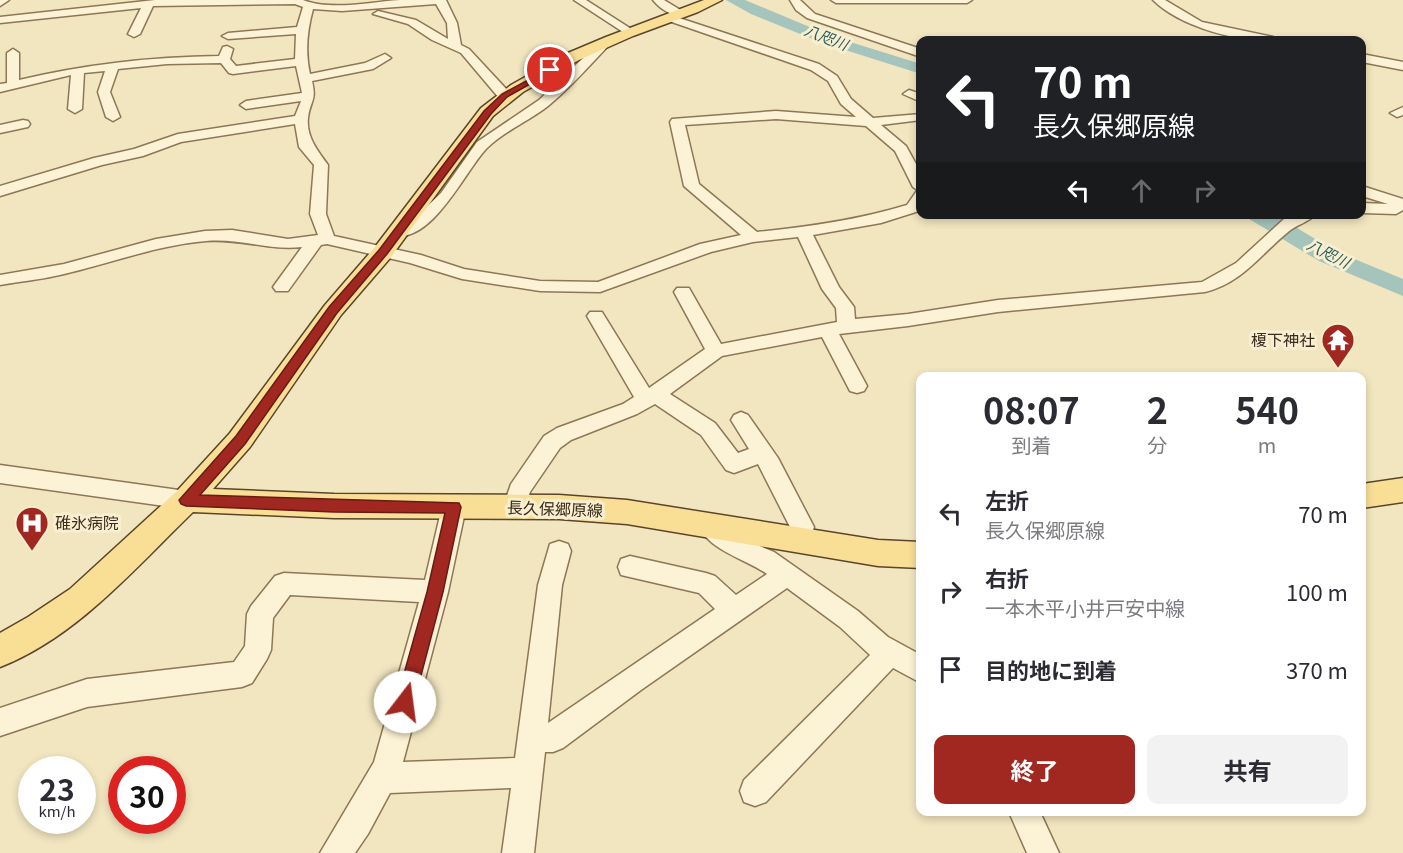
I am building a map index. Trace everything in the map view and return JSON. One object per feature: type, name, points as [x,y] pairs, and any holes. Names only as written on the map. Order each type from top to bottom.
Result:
[{"type":"main road","points":[[0,651],[40,628],[81,599],[186,500],[240,440],[333,310],[399,232],[488,112],[504,95],[670,11],[715,0]]},
{"type":"main road","points":[[1366,496],[1402,492]]},
{"type":"main road","name":"長久保郷原線","points":[[186,500],[334,506],[514,507],[627,512],[878,553],[916,555]]},
{"type":"street","points":[[0,3],[4,0]]},
{"type":"street","points":[[80,12],[89,0]]},
{"type":"street","points":[[358,8],[440,0],[452,23],[455,46]]},
{"type":"street","points":[[579,0],[630,32]]},
{"type":"street","points":[[795,0],[800,8],[811,16],[916,51]]},
{"type":"street","points":[[836,0],[967,0]]},
{"type":"street","points":[[1158,0],[1198,25],[1253,36]]},
{"type":"street","points":[[0,20],[80,12],[116,4],[148,5],[165,1],[300,2],[358,8],[412,22],[465,51],[504,95]]},
{"type":"street","points":[[282,287],[321,240],[318,214],[321,165],[306,147],[301,119],[309,96],[301,62],[300,2]]},
{"type":"street","points":[[134,34],[148,5]]},
{"type":"street","points":[[670,11],[767,52],[811,64],[833,79],[846,101],[900,149],[916,178]]},
{"type":"street","points":[[228,36],[302,30]]},
{"type":"street","points":[[399,232],[420,222],[446,196],[482,145],[544,103],[606,42]]},
{"type":"street","points":[[13,53],[6,87],[78,70],[226,54],[233,70],[301,62]]},
{"type":"street","points":[[305,79],[369,66],[385,58]]},
{"type":"street","points":[[1366,59],[1403,66]]},
{"type":"street","points":[[112,117],[104,92],[113,66]]},
{"type":"street","points":[[75,109],[78,70]]},
{"type":"street","points":[[246,105],[309,96]]},
{"type":"street","points":[[753,237],[692,186],[677,122],[776,115],[871,122],[916,117]]},
{"type":"street","points":[[0,208],[2,190],[99,161],[138,153],[178,138],[301,119]]},
{"type":"street","points":[[0,129],[23,124]]},
{"type":"street","points":[[900,149],[916,147]]},
{"type":"street","points":[[1366,192],[1403,204]]},
{"type":"street","points":[[0,280],[65,268],[156,244],[205,236],[232,236],[288,244],[321,240],[415,259],[462,274],[540,286],[600,287],[706,248],[753,237],[803,232],[881,218],[913,208],[916,203]]},
{"type":"street","points":[[1366,208],[1403,209]]},
{"type":"street","points":[[514,507],[519,490],[552,442],[564,434],[630,409],[716,351],[838,328],[908,321],[998,306],[1205,287],[1242,268],[1283,229],[1300,219]]},
{"type":"street","points":[[803,232],[831,289],[845,307],[838,328],[857,386]]},
{"type":"street","points":[[683,292],[716,351]]},
{"type":"street","points":[[596,316],[650,397],[708,429],[734,464],[762,453]]},
{"type":"street","points":[[741,420],[762,453],[802,527],[800,541]]},
{"type":"street","points":[[0,474],[186,500]]},
{"type":"street","points":[[336,853],[357,823],[382,778],[393,746],[435,592],[454,507]]},
{"type":"street","points":[[711,527],[737,547],[765,559],[787,574],[849,619],[879,646],[916,667]]},
{"type":"street","points":[[518,853],[550,585],[559,551]]},
{"type":"street","points":[[630,567],[706,584],[734,610]]},
{"type":"street","points":[[532,737],[553,738],[631,681],[787,574]]},
{"type":"street","points":[[0,722],[87,693],[242,674],[258,650],[260,614],[284,584],[435,592]]},
{"type":"street","points":[[755,791],[890,653]]},
{"type":"street","points":[[382,778],[528,772]]},
{"type":"street","points":[[1026,816],[1043,853]]},
{"type":"waterway","name":"八咫川","points":[[733,0],[825,39],[916,68]]},
{"type":"waterway","name":"八咫川","points":[[1265,219],[1327,256],[1403,288]]},
{"type":"place","name":"榎下神社","points":[[1338,369]]},
{"type":"place","name":"碓氷病院","points":[[32,552]]},
{"type":"route","points":[[405,702],[435,592],[454,507],[246,504],[186,500],[240,440],[295,367],[333,310],[383,252],[488,112],[504,95],[550,70]]}]
